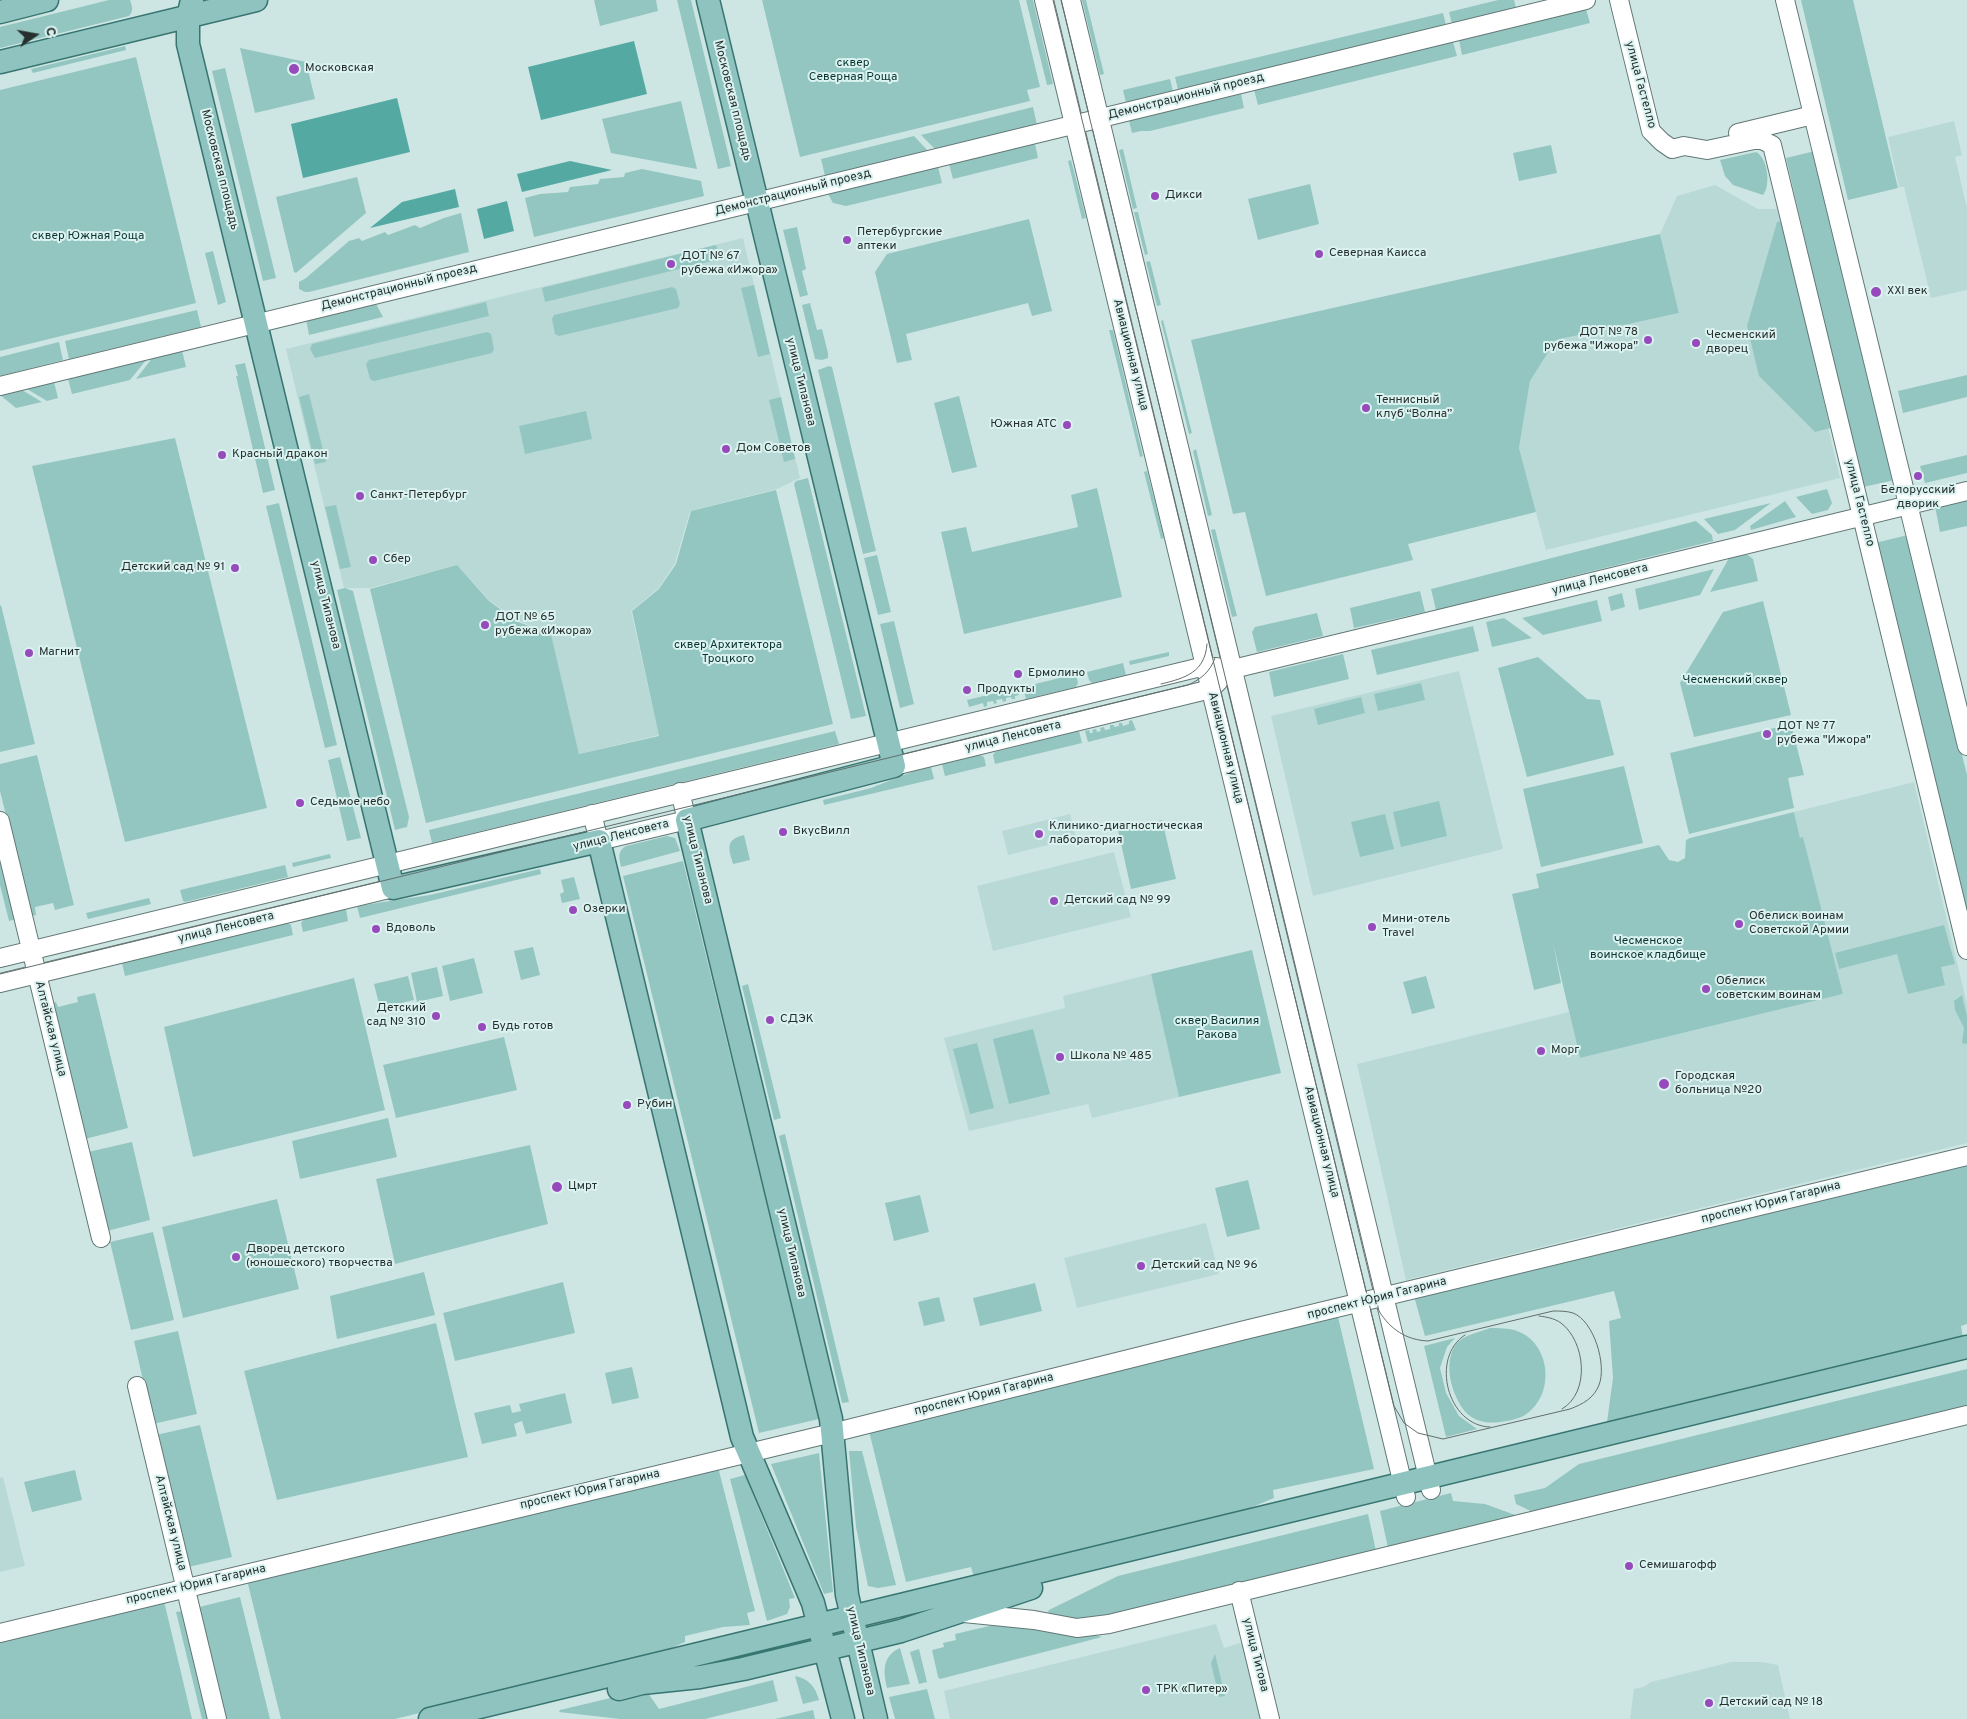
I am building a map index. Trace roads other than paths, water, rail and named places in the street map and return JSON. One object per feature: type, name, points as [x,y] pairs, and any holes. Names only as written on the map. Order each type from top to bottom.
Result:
[{"type":"main road","points":[[0,12],[47,0]]},
{"type":"main road","points":[[0,62],[190,8],[256,0]]},
{"type":"main road","name":"Московская площадь","points":[[708,0],[756,202]]},
{"type":"main road","name":"Московская площадь","points":[[190,8],[188,44],[257,323]]},
{"type":"main road","name":"улица Типанова","points":[[756,202],[894,766]]},
{"type":"main road","name":"улица Типанова","points":[[257,323],[393,888]]},
{"type":"main road","name":"улица Ленсовета","points":[[687,820],[894,766]]},
{"type":"main road","name":"улица Типанова","points":[[687,820],[831,1419],[847,1595],[876,1719]]},
{"type":"main road","points":[[599,842],[742,1437],[813,1603],[820,1624],[842,1719]]},
{"type":"main road","name":"улица Ленсовета","points":[[393,888],[599,842]]},
{"type":"main road","points":[[1430,1484],[1967,1347]]},
{"type":"main road","points":[[430,1719],[820,1624],[1967,1360]]},
{"type":"main road","points":[[492,1719],[642,1683],[708,1676],[901,1631],[1015,1592],[1405,1490]]},
{"type":"street","name":"Авиационная улица","points":[[1044,0],[1405,1490]]},
{"type":"street","name":"Авиационная улица","points":[[1071,0],[1430,1484]]},
{"type":"street","name":"Демонстрационный проезд","points":[[0,386],[1586,0]]},
{"type":"street","name":"улица Гастелло","points":[[1619,0],[1651,131],[1672,149],[1813,115]]},
{"type":"street","points":[[1785,0],[1967,746]]},
{"type":"street","name":"улица Гастелло","points":[[1684,146],[1707,150],[1754,140],[1762,140],[1772,145],[1967,950]]},
{"type":"street","name":"улица Ленсовета","points":[[0,958],[1205,666],[1233,669],[1967,491]]},
{"type":"street","name":"улица Ленсовета","points":[[894,766],[1211,689],[1233,669]]},
{"type":"street","name":"улица Типанова","points":[[680,792],[687,820]]},
{"type":"street","points":[[592,814],[599,842]]},
{"type":"street","name":"улица Ленсовета","points":[[599,842],[687,820]]},
{"type":"street","name":"Алтайская улица","points":[[0,821],[101,1238]]},
{"type":"street","name":"улица Ленсовета","points":[[0,983],[393,888]]},
{"type":"street","name":"проспект Юрия Гагарина","points":[[0,1633],[832,1433],[1967,1156]]},
{"type":"street","name":"Алтайская улица","points":[[136,1386],[217,1719]]},
{"type":"street","points":[[958,1612],[1034,1620],[1077,1628],[1092,1627],[1967,1416]]},
{"type":"street","name":"улица Титова","points":[[1240,1590],[1270,1719]]},
{"type":"tram line","points":[[1053,0],[1394,1406],[1404,1423],[1418,1433],[1443,1439],[1570,1409],[1584,1403],[1591,1397],[1597,1390],[1601,1376],[1600,1356],[1593,1334],[1587,1325],[1573,1313],[1553,1311],[1428,1341],[1406,1336],[1399,1332],[1388,1323],[1379,1311],[1061,0]]},
{"type":"tram line","points":[[1161,684],[1193,672],[1202,661],[1207,644]]},
{"type":"tram line","points":[[0,974],[1188,685],[1204,674],[1215,658]]},
{"type":"tram line","points":[[1539,1316],[1561,1323],[1569,1331],[1580,1354],[1581,1379],[1571,1401],[1562,1409]]},
{"type":"tram line","points":[[1465,1335],[1454,1345],[1448,1359],[1446,1374],[1448,1389],[1454,1403],[1463,1415],[1475,1424],[1490,1427]]},
{"type":"place","name":"Московская","points":[[294,69]]},
{"type":"place","name":"Дикси","points":[[1155,196]]},
{"type":"place","name":"Петербургские аптеки","points":[[847,240]]},
{"type":"place","name":"Северная Каисса","points":[[1319,254]]},
{"type":"place","name":"ДОТ № 67 рубежа «Ижора»","points":[[671,264]]},
{"type":"place","name":"XXI век","points":[[1876,292]]},
{"type":"place","name":"ДОТ № 78 рубежа \"Ижора\"","points":[[1648,340]]},
{"type":"place","name":"Чесменский дворец","points":[[1696,343]]},
{"type":"place","name":"Теннисный клуб “Волна”","points":[[1366,408]]},
{"type":"place","name":"Южная АТС","points":[[1067,425]]},
{"type":"place","name":"Дом Советов","points":[[726,449]]},
{"type":"place","name":"Красный дракон","points":[[222,455]]},
{"type":"place","name":"Белорусский дворик","points":[[1918,476]]},
{"type":"place","name":"Санкт-Петербург","points":[[360,496]]},
{"type":"place","name":"Сбер","points":[[373,560]]},
{"type":"place","name":"Детский сад № 91","points":[[235,568]]},
{"type":"place","name":"ДОТ № 65 рубежа «Ижора»","points":[[485,625]]},
{"type":"place","name":"Магнит","points":[[29,653]]},
{"type":"place","name":"Ермолино","points":[[1018,674]]},
{"type":"place","name":"Продукты","points":[[967,690]]},
{"type":"place","name":"ДОТ № 77 рубежа \"Ижора\"","points":[[1767,734]]},
{"type":"place","name":"Седьмое небо","points":[[300,803]]},
{"type":"place","name":"ВкусВилл","points":[[783,832]]},
{"type":"place","name":"Клинико-диагностическая лаборатория","points":[[1039,834]]},
{"type":"place","name":"Детский сад № 99","points":[[1054,901]]},
{"type":"place","name":"Озерки","points":[[573,910]]},
{"type":"place","name":"Обелиск воинам Советской Армии","points":[[1739,924]]},
{"type":"place","name":"Мини-отель Travel","points":[[1372,927]]},
{"type":"place","name":"Вдоволь","points":[[376,929]]},
{"type":"place","name":"Обелиск советским воинам","points":[[1706,989]]},
{"type":"place","name":"Детский сад № 310","points":[[436,1016]]},
{"type":"place","name":"СДЭК","points":[[770,1020]]},
{"type":"place","name":"Будь готов","points":[[482,1027]]},
{"type":"place","name":"Морг","points":[[1541,1051]]},
{"type":"place","name":"Школа № 485","points":[[1060,1057]]},
{"type":"place","name":"Городская больница №20","points":[[1664,1084]]},
{"type":"place","name":"Рубин","points":[[627,1105]]},
{"type":"place","name":"Цмрт","points":[[557,1187]]},
{"type":"place","name":"Дворец детского (юношеского) творчества","points":[[236,1257]]},
{"type":"place","name":"Детский сад № 96","points":[[1141,1266]]},
{"type":"place","name":"Семишагофф","points":[[1629,1566]]},
{"type":"place","name":"ТРК «Питер»","points":[[1146,1690]]},
{"type":"place","name":"Детский сад № 18","points":[[1709,1703]]},
{"type":"park label","name":"сквер Северная Роща","points":[[853,71]]},
{"type":"park label","name":"сквер Южная Роща","points":[[88,237]]},
{"type":"park label","name":"сквер Архитектора Троцкого","points":[[728,653]]},
{"type":"park label","name":"Чесменский сквер","points":[[1735,681]]},
{"type":"park label","name":"Чесменское воинское кладбище","points":[[1648,949]]},
{"type":"park label","name":"сквер Василия Ракова","points":[[1217,1029]]}]
